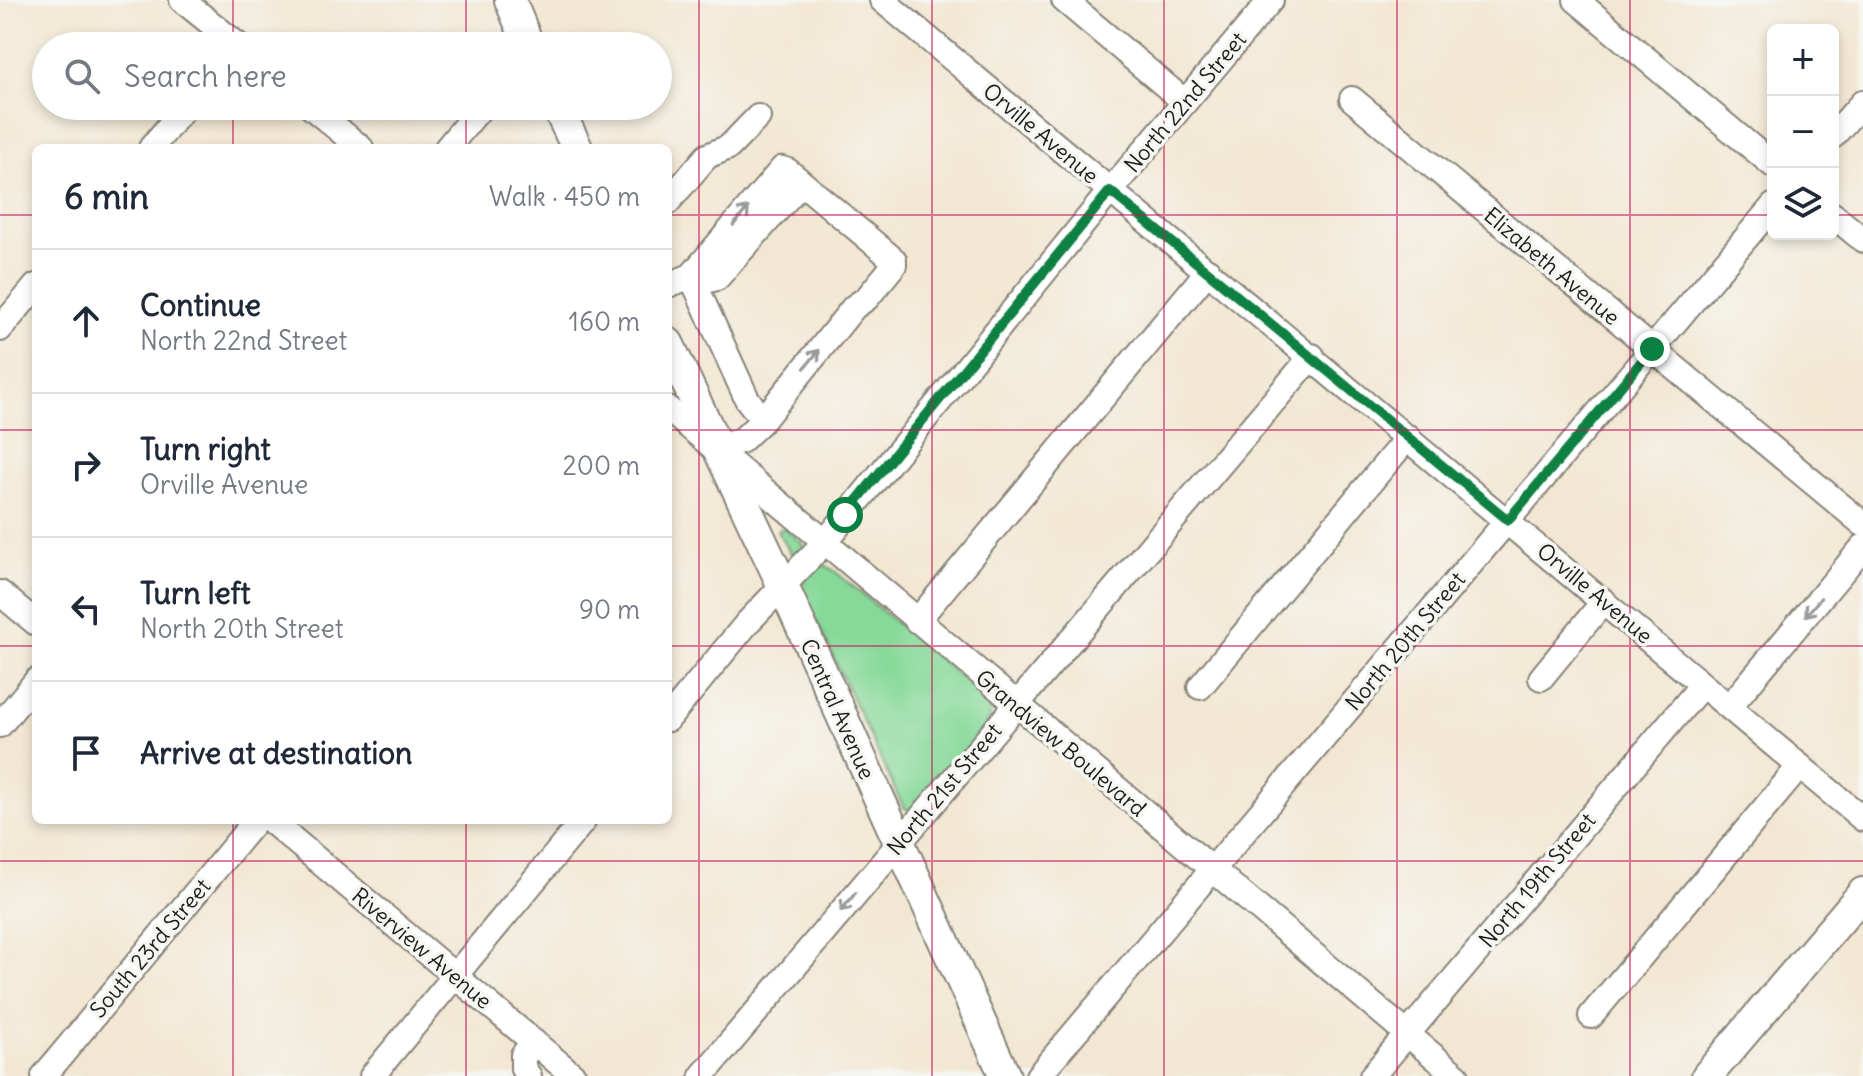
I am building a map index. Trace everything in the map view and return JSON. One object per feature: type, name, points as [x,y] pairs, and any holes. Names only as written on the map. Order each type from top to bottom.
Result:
[{"type":"main road","points":[[510,0],[523,32]]},
{"type":"main road","points":[[564,120],[575,144]]},
{"type":"main road","name":"Central Avenue","points":[[672,352],[783,586],[1005,1076]]},
{"type":"main road","points":[[1707,1076],[1863,893]]},
{"type":"street","points":[[182,0],[221,32]]},
{"type":"street","name":"Orville Avenue","points":[[882,0],[1863,819]]},
{"type":"street","points":[[1064,0],[1185,102]]},
{"type":"street","points":[[1576,0],[1767,160]]},
{"type":"street","name":"North 22nd Street","points":[[672,714],[825,542],[1264,3]]},
{"type":"street","name":"Elizabeth Avenue","points":[[1352,99],[1863,524]]},
{"type":"street","points":[[1839,129],[1863,102]]},
{"type":"street","points":[[672,197],[707,156],[729,147],[758,117]]},
{"type":"street","points":[[154,144],[174,120]]},
{"type":"street","points":[[327,120],[356,144]]},
{"type":"street","points":[[450,144],[470,120]]},
{"type":"street","points":[[716,447],[741,441],[763,420],[854,307],[867,298],[894,265],[884,252],[788,171],[777,173],[679,280],[747,399],[763,420]]},
{"type":"street","name":"North 20th Street","points":[[1038,1076],[1767,213]]},
{"type":"street","points":[[1839,220],[1863,240]]},
{"type":"street","points":[[917,621],[1208,271]]},
{"type":"street","points":[[0,329],[32,291]]},
{"type":"street","name":"North 21st Street","points":[[702,1076],[1312,356]]},
{"type":"street","name":"Grandview Boulevard","points":[[672,412],[1210,871],[1457,1076]]},
{"type":"street","points":[[1200,687],[1408,437]]},
{"type":"street","points":[[1729,707],[1863,547]]},
{"type":"street","points":[[0,593],[32,620]]},
{"type":"street","points":[[1541,678],[1604,601]]},
{"type":"street","name":"North 19th Street","points":[[1372,1076],[1702,685]]},
{"type":"street","points":[[0,725],[32,686]]},
{"type":"street","points":[[1591,1016],[1800,766]]},
{"type":"street","name":"South 23rd Street","points":[[44,1076],[253,824]]},
{"type":"street","name":"Riverview Avenue","points":[[275,824],[574,1076]]},
{"type":"street","points":[[372,1076],[581,824]]},
{"type":"street","points":[[523,1074],[523,1055],[534,1042]]},
{"type":"green space","points":[[784,528],[802,543],[804,550],[794,558],[779,534],[778,530]]},
{"type":"green space","points":[[817,566],[827,566],[837,573],[988,700],[992,708],[985,727],[916,809],[910,811],[903,807],[802,590],[802,581]]},
{"type":"route","points":[[845,515],[1110,191],[1508,520],[1652,349]]}]
